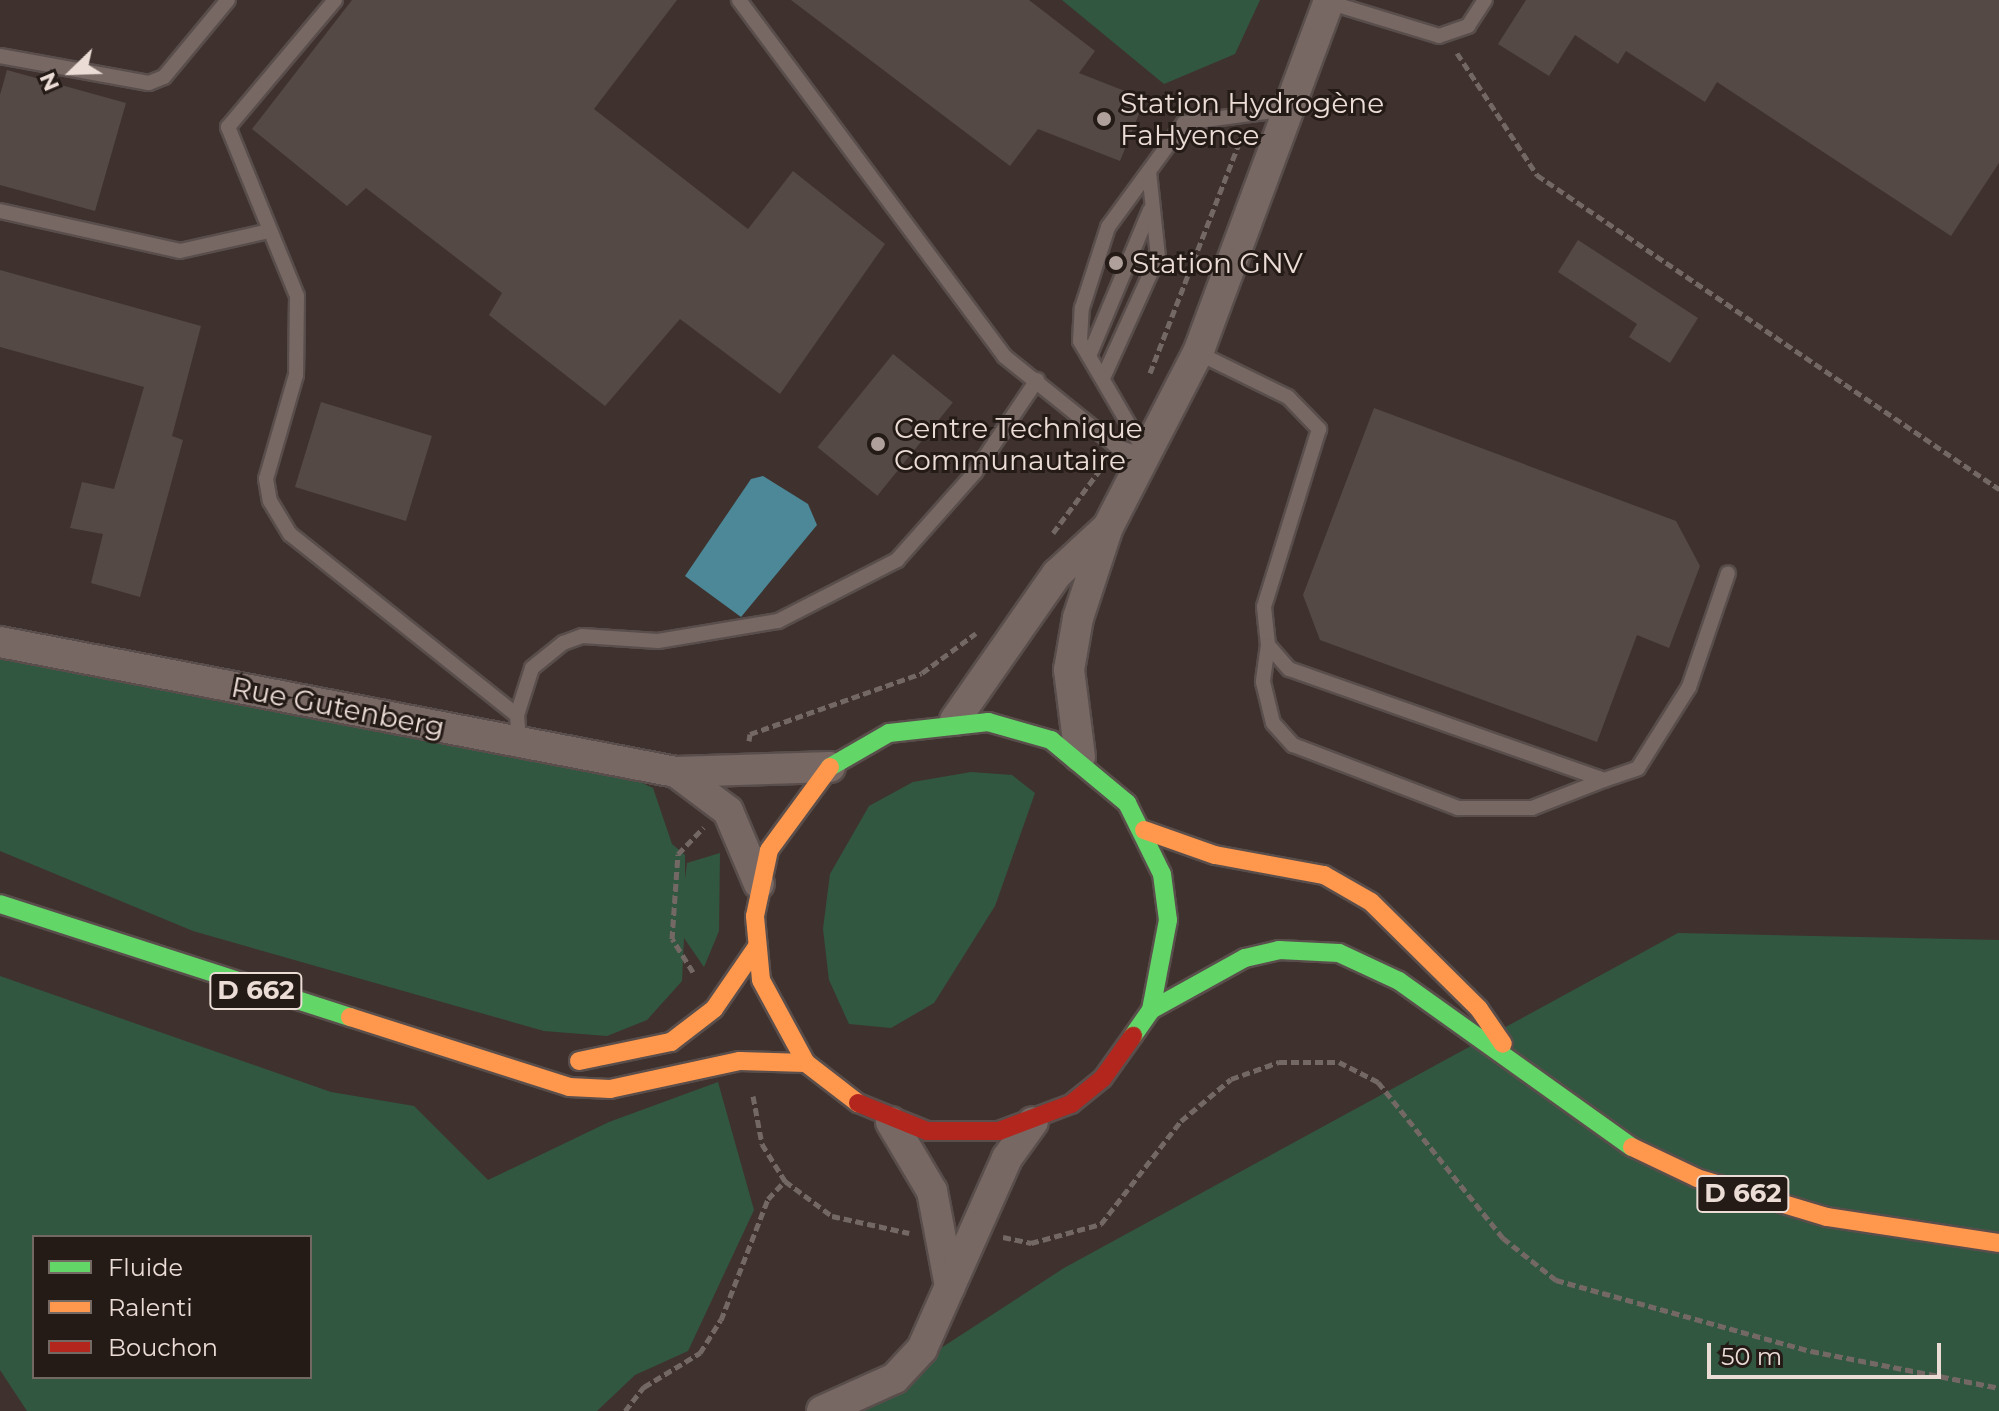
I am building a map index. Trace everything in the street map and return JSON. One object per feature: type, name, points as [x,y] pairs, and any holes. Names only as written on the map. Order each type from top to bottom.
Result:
[{"type":"main road","points":[[955,720],[1020,729],[1080,757],[1144,830],[1168,920],[1151,1010],[1103,1078],[1033,1122],[962,1134],[891,1122],[831,1088],[806,1063],[772,1010],[756,948],[759,884],[785,819],[830,767],[889,733],[955,720]]},
{"type":"main road","name":"D 662","points":[[1144,830],[1215,855],[1324,875],[1371,902],[1479,1009],[1519,1065]]},
{"type":"main road","name":"D 662","points":[[0,904],[349,1021],[517,1064],[569,1087],[610,1089],[740,1061],[806,1063]]},
{"type":"main road","name":"D 662","points":[[517,1064],[611,1060],[671,1042],[714,1009],[756,948]]},
{"type":"main road","name":"D 662","points":[[1151,1010],[1245,958],[1279,950],[1339,953],[1399,981],[1620,1141],[1697,1178],[1827,1217],[1999,1243]]},
{"type":"street","points":[[1080,757],[1069,670],[1108,527],[1148,457],[1198,353],[1329,1]]},
{"type":"street","points":[[955,720],[1057,574],[1108,527]]},
{"type":"street","name":"Rue Gutenberg","points":[[0,642],[518,729],[676,772],[830,767]]},
{"type":"street","name":"Rue Gutenberg","points":[[676,772],[728,811],[759,884]]},
{"type":"street","points":[[891,1122],[932,1191],[945,1234],[950,1286]]},
{"type":"street","points":[[822,1411],[895,1378],[922,1349],[950,1286],[978,1235],[1007,1158],[1033,1122]]},
{"type":"lane","points":[[0,56],[149,83],[164,77],[228,0]]},
{"type":"lane","points":[[335,0],[228,127],[265,232],[297,296],[296,375],[266,479],[270,501],[290,534],[518,729],[532,668],[563,643],[582,636],[658,641],[778,621],[897,560],[975,472],[1037,380]]},
{"type":"lane","points":[[739,0],[1004,356],[1117,447],[1148,457]]},
{"type":"lane","points":[[1329,1],[1439,36],[1468,26],[1485,0]]},
{"type":"lane","points":[[1148,457],[1130,421],[1080,341],[1082,308],[1108,227],[1184,123],[1289,109]]},
{"type":"lane","points":[[1103,378],[1158,257],[1149,172]]},
{"type":"lane","points":[[1089,356],[1152,206]]},
{"type":"lane","points":[[0,211],[180,251],[265,232]]},
{"type":"lane","points":[[1198,353],[1288,397],[1319,429],[1264,607],[1268,645],[1266,696],[1273,723],[1293,745],[1458,808],[1532,808],[1638,768],[1689,687],[1728,573]]},
{"type":"lane","points":[[1268,645],[1289,669],[1604,780]]},
{"type":"path","points":[[1439,36],[1470,65],[1537,175],[1999,489]]},
{"type":"path","points":[[1130,421],[1251,113]]},
{"type":"path","points":[[978,1235],[1031,1243],[1101,1224],[1181,1121],[1231,1079],[1279,1062],[1339,1062],[1378,1082],[1503,1238],[1556,1280],[1811,1351],[1999,1388]]},
{"type":"path","points":[[625,1411],[644,1387],[700,1353],[721,1320],[768,1199],[785,1181],[832,1216],[945,1234]]},
{"type":"green space","points":[[1062,0],[1260,0],[1235,54],[1164,84]]},
{"type":"green space","points":[[0,654],[621,773],[653,788],[672,844],[685,855],[685,879],[687,863],[720,853],[719,931],[704,967],[684,938],[682,981],[647,1020],[607,1036],[544,1031],[193,931],[0,851]]},
{"type":"green space","points":[[971,772],[1012,775],[1035,793],[995,906],[934,1003],[891,1028],[849,1024],[829,980],[823,929],[830,874],[869,806],[913,782]]},
{"type":"green space","points":[[1678,933],[1999,940],[1999,1411],[844,1411],[1064,1268]]},
{"type":"green space","points":[[0,976],[331,1092],[414,1106],[488,1180],[609,1122],[718,1082],[754,1210],[688,1351],[635,1375],[597,1411],[27,1411],[0,1370]]},
{"type":"water","points":[[763,476],[808,504],[817,525],[741,617],[685,576],[751,479]]},
{"type":"building","points":[[352,0],[677,0],[594,109],[748,229],[793,171],[885,244],[780,394],[680,319],[605,406],[489,315],[502,293],[366,188],[347,206],[252,129]]},
{"type":"building","points":[[791,0],[1029,0],[1095,51],[1079,73],[1145,99],[1120,161],[1038,129],[1010,166]]},
{"type":"building","points":[[1526,0],[1999,0],[1999,163],[1951,236],[1717,82],[1705,102],[1626,51],[1618,64],[1575,35],[1549,76],[1498,44]]},
{"type":"building","points":[[7,70],[126,103],[95,211],[0,185],[0,95]]},
{"type":"building","points":[[1578,240],[1698,318],[1670,363],[1629,337],[1637,324],[1558,272]]},
{"type":"building","points":[[0,270],[201,326],[172,436],[183,440],[140,597],[91,583],[103,534],[70,528],[82,482],[114,489],[144,387],[0,347]]},
{"type":"building","points":[[893,354],[953,402],[877,496],[817,447]]},
{"type":"building","points":[[321,402],[432,436],[406,521],[295,487]]},
{"type":"building","points":[[1374,408],[1676,521],[1700,566],[1669,648],[1637,635],[1597,742],[1320,640],[1303,595]]},
{"type":"traffic: fast","points":[[830,767],[889,733],[988,722],[1051,740],[1127,803],[1162,874],[1168,920],[1151,1010],[1133,1036]]},
{"type":"traffic: fast","points":[[0,904],[350,1017]]},
{"type":"traffic: fast","points":[[1151,1010],[1245,958],[1279,950],[1339,953],[1399,981],[1632,1147]]},
{"type":"traffic: slow","points":[[806,1063],[761,980],[755,916],[769,850],[830,767]]},
{"type":"traffic: slow","points":[[1144,830],[1215,855],[1324,875],[1371,902],[1479,1009],[1503,1044]]},
{"type":"traffic: slow","points":[[579,1061],[671,1042],[714,1009],[756,948]]},
{"type":"traffic: slow","points":[[350,1017],[569,1087],[610,1089],[740,1061],[806,1063],[858,1103]]},
{"type":"traffic: slow","points":[[1632,1147],[1697,1178],[1827,1217],[1999,1243]]},
{"type":"traffic: jam","points":[[858,1103],[927,1131],[999,1131],[1071,1104],[1103,1078],[1133,1036]]},
{"type":"place","name":"Station Hydrogène FaHyence","points":[[1104,119]]},
{"type":"place","name":"Station GNV","points":[[1116,263]]},
{"type":"place","name":"Centre Technique Communautaire","points":[[878,444]]}]
